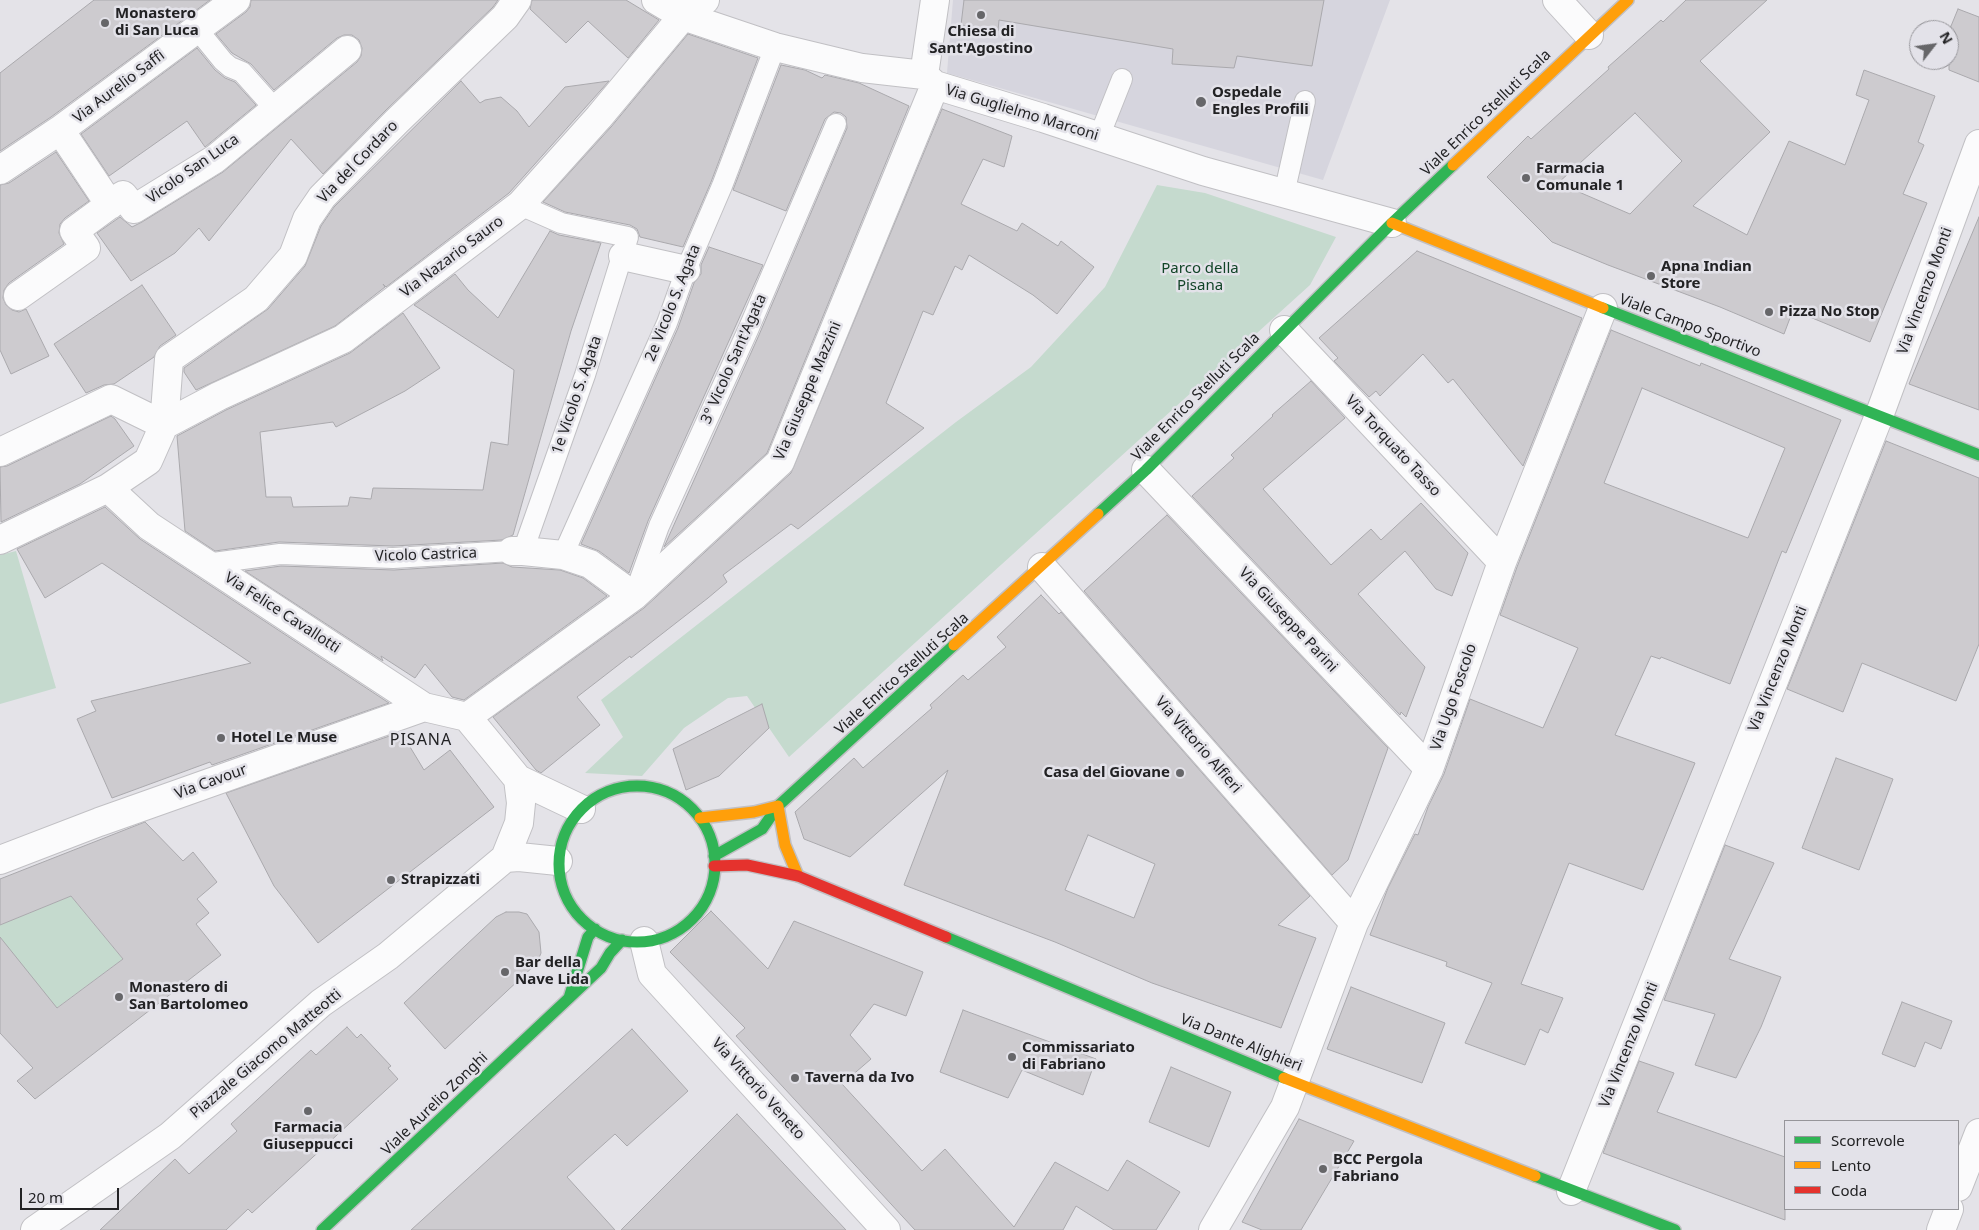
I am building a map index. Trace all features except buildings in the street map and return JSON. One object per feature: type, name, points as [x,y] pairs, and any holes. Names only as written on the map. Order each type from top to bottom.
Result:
[{"type":"main road","name":"Viale Enrico Stelluti Scala","points":[[714,861],[762,829],[778,806],[1042,567],[1146,470],[1392,223],[1628,0]]},
{"type":"main road","name":"Viale Campo Sportivo","points":[[1392,223],[1979,455]]},
{"type":"main road","points":[[632,786],[652,787],[670,793],[686,804],[700,818],[708,832],[714,861],[713,879],[701,908],[681,928],[661,938],[633,941],[595,929],[581,918],[563,888],[558,861],[567,828],[581,809],[596,797],[614,789],[632,786]]},
{"type":"main road","name":"Viale Enrico Stelluti Scala","points":[[700,818],[754,812],[778,806]]},
{"type":"main road","points":[[778,806],[785,845],[798,876]]},
{"type":"main road","name":"Via Dante Alighieri","points":[[714,861],[747,865],[798,876],[1294,1080],[1571,1191],[1675,1230]]},
{"type":"main road","name":"Via Dante Alighieri","points":[[758,880],[798,876]]},
{"type":"main road","points":[[709,889],[725,885]]},
{"type":"main road","name":"Viale Aurelio Zonghi","points":[[568,999],[585,944],[595,929]]},
{"type":"main road","name":"Viale Aurelio Zonghi","points":[[322,1230],[601,968],[610,953],[633,941]]},
{"type":"street","name":"Via Aurelio Saffi","points":[[0,170],[60,130],[236,0]]},
{"type":"street","name":"Via del Cordaro","points":[[164,425],[169,359],[256,299],[293,256],[307,219],[322,197],[397,121],[505,18],[517,0]]},
{"type":"street","name":"Via Guglielmo Marconi","points":[[656,0],[683,16],[859,75],[929,80],[1204,171],[1392,223]]},
{"type":"street","name":"Via Nazario Sauro","points":[[164,425],[219,396],[343,339],[520,205],[599,117],[683,16],[705,0]]},
{"type":"street","name":"Via Giuseppe Mazzini","points":[[467,717],[634,596],[780,462],[929,80],[935,0]]},
{"type":"street","points":[[1557,0],[1589,35]]},
{"type":"street","name":"Vicolo San Luca","points":[[110,204],[123,195],[134,209],[215,158],[347,50]]},
{"type":"street","points":[[18,296],[86,248],[74,232],[110,204],[60,130]]},
{"type":"street","name":"Via Vincenzo Monti","points":[[1571,1191],[1879,416],[1979,144]]},
{"type":"street","points":[[626,247],[686,270]]},
{"type":"street","name":"Via Ugo Foscolo","points":[[1212,1230],[1277,1122],[1354,922],[1429,770],[1502,562],[1603,308]]},
{"type":"street","name":"Via Torquato Tasso","points":[[1284,330],[1502,562]]},
{"type":"street","points":[[0,452],[111,399],[164,425],[148,461],[108,488],[0,540]]},
{"type":"street","name":"Via Giuseppe Parini","points":[[1146,470],[1429,770]]},
{"type":"street","name":"Via Felice Cavallotti","points":[[108,488],[149,526],[424,707],[467,717]]},
{"type":"street","name":"Vicolo Castrica","points":[[517,551],[563,555],[590,564],[634,596]]},
{"type":"street","name":"Via Vittorio Alfieri","points":[[1042,567],[1354,922]]},
{"type":"street","name":"Via Cavour","points":[[0,860],[99,822],[424,707]]},
{"type":"street","points":[[467,717],[518,779],[581,809]]},
{"type":"street","name":"Piazzale Giacomo Matteotti","points":[[41,1228],[170,1136],[322,1004],[388,956],[505,858],[519,823],[521,803],[518,779]]},
{"type":"street","points":[[505,858],[519,857],[558,861]]},
{"type":"street","name":"Via Vittorio Veneto","points":[[633,941],[652,974],[886,1230]]},
{"type":"street","points":[[1959,1184],[1979,1133]]},
{"type":"street","points":[[1941,1230],[1949,1210]]},
{"type":"lane","points":[[197,29],[223,61],[230,67],[242,72],[275,109]]},
{"type":"lane","name":"2e Vicolo S. Agata","points":[[563,555],[663,332],[775,48]]},
{"type":"lane","points":[[1099,137],[1122,79]]},
{"type":"lane","points":[[1284,194],[1305,101]]},
{"type":"lane","name":"3° Vicolo Sant'Agata","points":[[634,596],[659,526],[748,330],[836,124]]},
{"type":"lane","points":[[520,205],[561,223],[626,247]]},
{"type":"lane","name":"1e Vicolo S. Agata","points":[[517,551],[585,375],[626,247]]},
{"type":"lane","name":"Vicolo Castrica","points":[[206,564],[280,554],[393,558],[517,551]]},
{"type":"shaded area","name":"Ospedale Engles Profili","points":[[953,0],[1390,0],[1323,180],[947,73]]},
{"type":"green space","name":"Parco della Pisana","points":[[1157,185],[1205,193],[1336,237],[1310,285],[789,757],[747,696],[728,698],[684,728],[642,776],[585,773],[623,737],[601,700],[956,422],[1031,367],[1105,287]]},
{"type":"green space","points":[[16,551],[56,688],[0,704],[0,555]]},
{"type":"green space","points":[[71,896],[123,959],[51,1012],[0,955],[0,925]]},
{"type":"traffic: fast","points":[[1098,514],[1146,470],[1392,223],[1453,165]]},
{"type":"traffic: fast","points":[[1603,308],[1979,455]]},
{"type":"traffic: fast","points":[[714,856],[762,829],[778,806],[954,645]]},
{"type":"traffic: fast","points":[[637,786],[667,792],[692,809],[709,834],[715,864],[709,894],[692,919],[667,936],[637,942],[607,936],[582,919],[565,894],[559,864],[565,834],[582,809],[607,792],[637,786]]},
{"type":"traffic: fast","points":[[569,998],[588,937],[595,929]]},
{"type":"traffic: fast","points":[[946,937],[1284,1078]]},
{"type":"traffic: fast","points":[[322,1230],[601,968],[610,953],[622,940]]},
{"type":"traffic: fast","points":[[1535,1176],[1675,1230]]},
{"type":"traffic: slow","points":[[1453,165],[1628,0]]},
{"type":"traffic: slow","points":[[1392,223],[1603,308]]},
{"type":"traffic: slow","points":[[954,645],[1098,514]]},
{"type":"traffic: slow","points":[[778,806],[785,845],[798,876]]},
{"type":"traffic: slow","points":[[700,818],[754,812],[778,806]]},
{"type":"traffic: slow","points":[[1284,1078],[1535,1176]]},
{"type":"traffic: jam","points":[[714,866],[747,865],[798,876],[946,937]]},
{"type":"place","name":"Chiesa di Sant'Agostino","points":[[981,15]]},
{"type":"place","name":"Monastero di San Luca","points":[[105,23]]},
{"type":"place","name":"Ospedale Engles Profili","points":[[1201,102]]},
{"type":"place","name":"Farmacia Comunale 1","points":[[1526,178]]},
{"type":"place","name":"Apna Indian Store","points":[[1651,276]]},
{"type":"place","name":"Pizza No Stop","points":[[1769,312]]},
{"type":"place","name":"Hotel Le Muse","points":[[221,738]]},
{"type":"place","name":"Casa del Giovane","points":[[1180,773]]},
{"type":"place","name":"Strapizzati","points":[[391,880]]},
{"type":"place","name":"Bar della Nave Lida","points":[[505,972]]},
{"type":"place","name":"Monastero di San Bartolomeo","points":[[119,997]]},
{"type":"place","name":"Commissariato di Fabriano","points":[[1012,1057]]},
{"type":"place","name":"Taverna da Ivo","points":[[795,1078]]},
{"type":"place","name":"Farmacia Giuseppucci","points":[[308,1111]]},
{"type":"place","name":"BCC Pergola Fabriano","points":[[1323,1169]]},
{"type":"district","name":"PISANA","points":[[421,740]]}]
